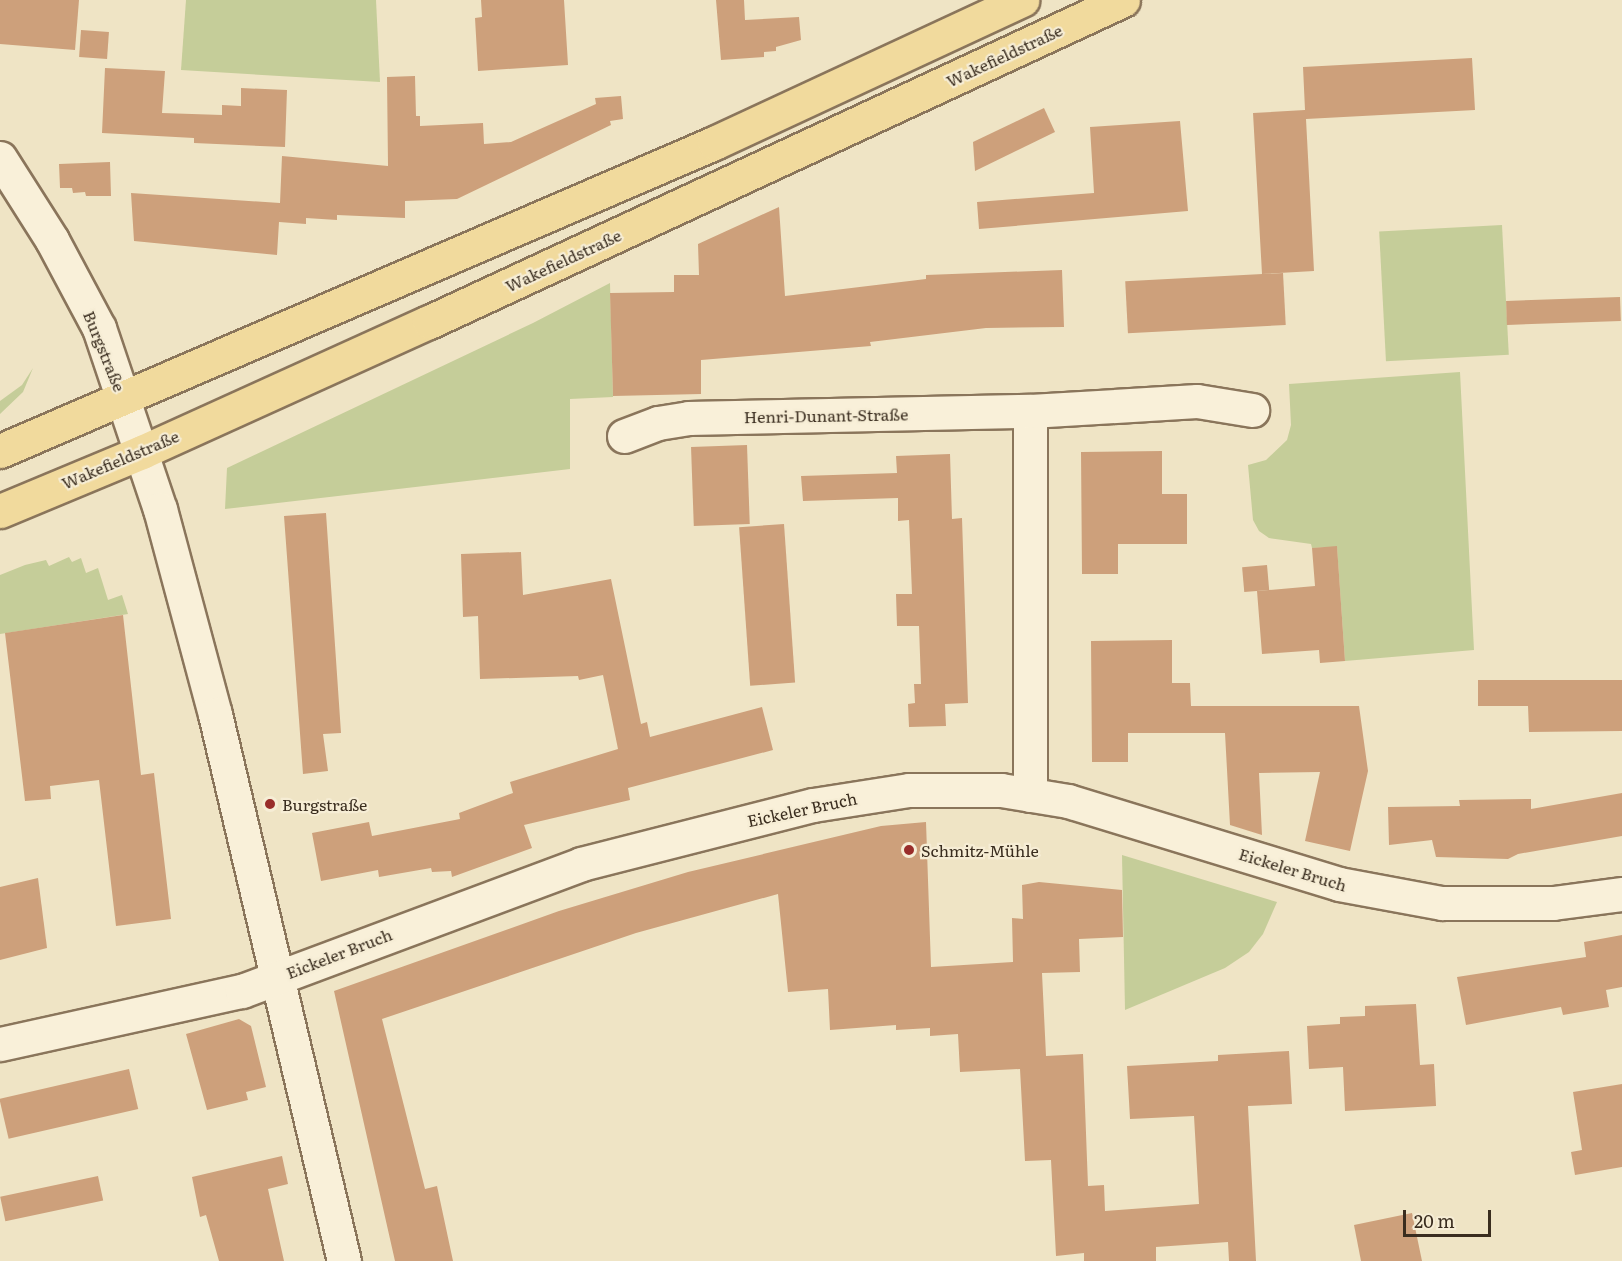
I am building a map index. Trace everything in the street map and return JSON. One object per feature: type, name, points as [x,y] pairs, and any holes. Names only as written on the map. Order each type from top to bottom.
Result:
[{"type":"main road","points":[[0,451],[714,143],[1022,0]]},
{"type":"main road","name":"Wakefieldstraße","points":[[0,511],[142,452],[1123,0]]},
{"type":"street","name":"Burgstraße","points":[[0,158],[52,240],[99,328],[142,452],[215,714],[275,978],[344,1261]]},
{"type":"street","name":"Henri-Dunant-Straße","points":[[624,436],[658,423],[688,418],[1030,411],[1197,401],[1252,410]]},
{"type":"street","points":[[1030,411],[1030,795]]},
{"type":"street","name":"Eickeler Bruch","points":[[0,1044],[242,991],[539,878],[692,834],[813,805],[909,790],[1001,790],[1030,795],[1110,812],[1379,893],[1442,903],[1504,906],[1622,894]]},
{"type":"green space","points":[[186,0],[376,0],[380,82],[181,70]]},
{"type":"green space","points":[[1502,225],[1509,355],[1386,361],[1379,231]]},
{"type":"green space","points":[[610,283],[613,397],[570,399],[570,469],[225,509],[227,468],[533,323]]},
{"type":"green space","points":[[33,368],[23,392],[0,414],[0,401],[22,385]]},
{"type":"green space","points":[[1460,372],[1474,650],[1345,661],[1337,547],[1312,548],[1311,544],[1269,538],[1259,531],[1253,520],[1248,465],[1266,460],[1287,440],[1291,425],[1289,384]]},
{"type":"green space","points":[[69,557],[72,562],[81,558],[86,573],[98,568],[108,600],[122,595],[128,614],[0,634],[0,575],[46,560],[49,566]]},
{"type":"green space","points":[[1122,855],[1277,902],[1263,934],[1249,952],[1225,968],[1125,1010]]},
{"type":"building","points":[[0,0],[79,0],[75,50],[0,44]]},
{"type":"building","points":[[481,0],[564,0],[568,65],[478,71],[475,18],[482,17]]},
{"type":"building","points":[[716,0],[744,0],[745,20],[799,17],[801,40],[776,47],[776,51],[764,52],[764,57],[721,60]]},
{"type":"building","points":[[81,30],[109,32],[107,59],[79,57]]},
{"type":"building","points":[[1472,58],[1475,110],[1306,119],[1314,271],[1262,274],[1253,113],[1305,110],[1303,67]]},
{"type":"building","points":[[105,68],[165,71],[162,113],[222,115],[222,105],[241,106],[241,88],[287,90],[285,147],[194,143],[194,138],[102,133]]},
{"type":"building","points":[[415,76],[416,116],[420,116],[420,126],[483,123],[484,144],[511,142],[596,104],[595,98],[621,96],[623,119],[610,121],[611,125],[457,199],[405,201],[405,218],[337,215],[337,220],[306,218],[306,224],[279,222],[277,255],[134,241],[131,193],[280,203],[282,156],[388,166],[387,77]]},
{"type":"building","points":[[1044,108],[1055,132],[975,171],[973,142]]},
{"type":"building","points":[[1180,121],[1188,211],[979,229],[977,202],[1094,193],[1090,127]]},
{"type":"building","points":[[110,162],[111,196],[86,196],[85,192],[73,193],[72,188],[60,188],[59,164]]},
{"type":"building","points":[[779,207],[785,296],[926,279],[926,275],[1062,270],[1064,327],[986,328],[870,342],[871,346],[701,360],[701,394],[613,396],[610,293],[674,292],[674,275],[699,275],[698,244]]},
{"type":"building","points":[[1283,273],[1286,325],[1128,333],[1125,281]]},
{"type":"building","points":[[1620,297],[1621,321],[1507,325],[1506,301]]},
{"type":"building","points":[[747,445],[750,524],[694,526],[691,447]]},
{"type":"building","points":[[1162,451],[1162,494],[1187,494],[1187,544],[1118,544],[1118,574],[1082,574],[1081,452]]},
{"type":"building","points":[[950,454],[952,519],[962,518],[968,703],[945,704],[946,726],[909,727],[908,704],[915,703],[914,684],[921,684],[919,626],[897,626],[896,594],[912,594],[909,520],[898,521],[898,498],[803,501],[801,476],[897,473],[896,456]]},
{"type":"building","points":[[326,513],[341,733],[323,734],[328,771],[303,774],[284,516]]},
{"type":"building","points":[[784,524],[795,683],[750,686],[739,527]]},
{"type":"building","points":[[1337,546],[1345,661],[1320,663],[1319,650],[1262,654],[1257,591],[1315,586],[1312,548]]},
{"type":"building","points":[[521,552],[523,595],[611,579],[641,724],[647,722],[650,737],[762,707],[773,750],[628,788],[630,800],[524,825],[532,848],[452,877],[451,871],[432,872],[431,868],[379,877],[378,870],[321,881],[312,833],[369,822],[372,836],[460,819],[459,813],[513,793],[510,782],[618,749],[603,675],[579,680],[578,676],[480,679],[478,616],[463,617],[461,554]]},
{"type":"building","points":[[1267,565],[1269,590],[1244,592],[1242,567]]},
{"type":"building","points":[[123,615],[141,775],[154,773],[171,919],[116,926],[99,780],[50,786],[51,799],[25,801],[5,633]]},
{"type":"building","points":[[1172,640],[1172,683],[1190,683],[1191,706],[1359,706],[1368,771],[1350,851],[1305,841],[1320,772],[1259,773],[1262,835],[1230,825],[1225,733],[1128,733],[1128,762],[1092,762],[1091,641]]},
{"type":"building","points":[[1478,680],[1622,680],[1622,731],[1529,732],[1528,706],[1478,706]]},
{"type":"building","points":[[1622,793],[1622,836],[1518,854],[1508,859],[1436,857],[1432,840],[1389,845],[1388,807],[1460,806],[1459,800],[1531,799],[1531,809]]},
{"type":"building","points":[[926,822],[931,967],[1013,962],[1012,918],[1023,919],[1022,885],[1039,882],[1122,890],[1123,937],[1079,939],[1080,972],[1042,973],[1046,1056],[1083,1054],[1088,1186],[1104,1185],[1105,1211],[1199,1204],[1194,1116],[1130,1119],[1127,1066],[1218,1061],[1218,1055],[1289,1051],[1292,1104],[1248,1106],[1256,1261],[1229,1261],[1228,1242],[1156,1247],[1156,1261],[1084,1261],[1084,1253],[1056,1256],[1051,1160],[1025,1161],[1020,1069],[960,1072],[958,1034],[930,1036],[930,1028],[896,1030],[896,1025],[830,1030],[828,989],[788,992],[778,894],[636,933],[382,1019],[425,1189],[437,1186],[453,1261],[395,1261],[334,991],[559,911],[688,872],[881,826]]},
{"type":"building","points":[[38,878],[47,948],[0,960],[0,887]]},
{"type":"building","points":[[1622,935],[1622,987],[1606,990],[1609,1007],[1563,1015],[1561,1007],[1466,1025],[1457,977],[1586,957],[1584,942]]},
{"type":"building","points":[[1416,1004],[1420,1065],[1434,1064],[1436,1106],[1345,1111],[1343,1067],[1309,1069],[1307,1026],[1340,1024],[1340,1017],[1365,1016],[1365,1006]]},
{"type":"building","points":[[239,1019],[251,1026],[266,1087],[246,1092],[248,1100],[207,1110],[186,1034]]},
{"type":"building","points":[[129,1069],[138,1109],[9,1139],[0,1099]]},
{"type":"building","points":[[1622,1084],[1622,1167],[1575,1175],[1571,1152],[1582,1150],[1573,1092]]},
{"type":"building","points":[[282,1156],[288,1184],[268,1189],[284,1261],[219,1261],[206,1215],[200,1217],[192,1177]]},
{"type":"building","points":[[98,1176],[103,1200],[5,1221],[0,1197]]},
{"type":"building","points":[[1412,1213],[1422,1261],[1361,1261],[1354,1225]]},
{"type":"place","name":"Burgstraße","points":[[270,804]]},
{"type":"place","name":"Schmitz-Mühle","points":[[909,850]]}]
